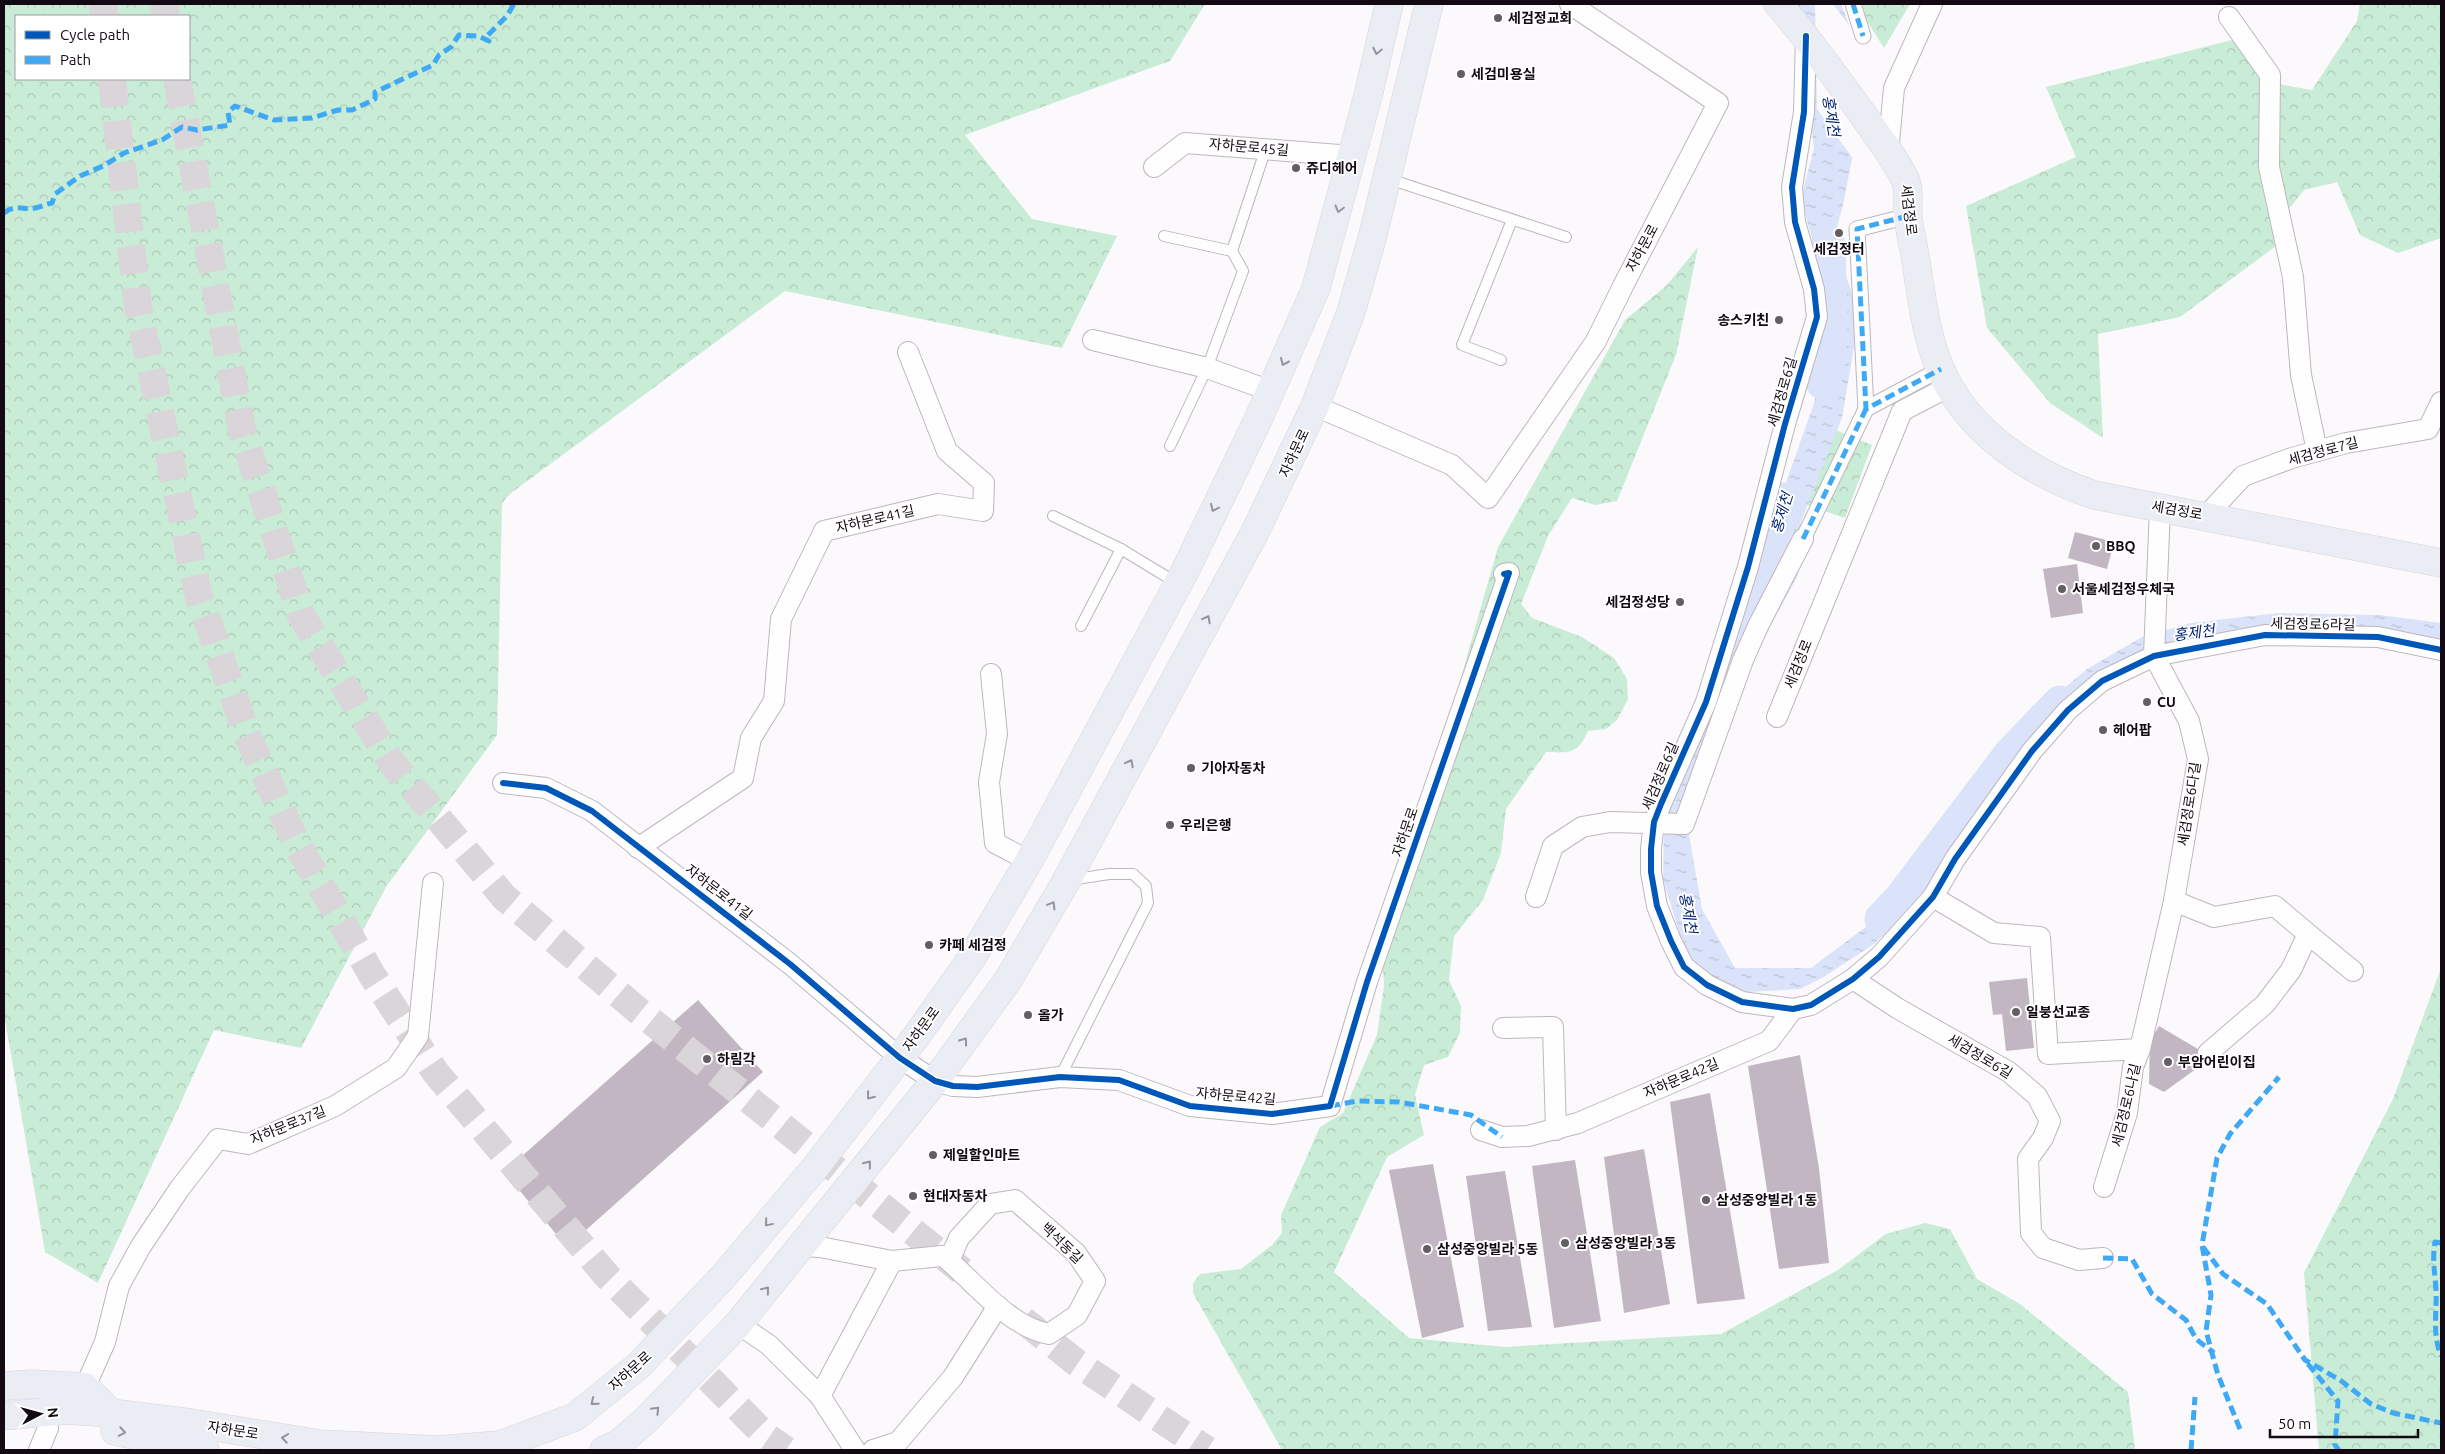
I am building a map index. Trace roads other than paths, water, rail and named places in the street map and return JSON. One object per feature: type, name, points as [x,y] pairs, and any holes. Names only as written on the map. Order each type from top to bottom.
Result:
[{"type":"main road","name":"자하문로","points":[[4,1416],[67,1410],[111,1413],[191,1423],[320,1444],[438,1450],[500,1445],[575,1417],[638,1366],[723,1277],[814,1169],[900,1058],[973,956],[1029,860],[1178,584],[1271,391],[1316,288],[1352,156],[1389,4]]},
{"type":"main road","name":"자하문로","points":[[604,1450],[618,1444],[646,1420],[738,1324],[935,1081],[1008,980],[1066,880],[1256,530],[1289,466],[1315,406],[1351,312],[1387,179],[1429,4]]},
{"type":"main road","name":"세검정로","points":[[1778,4],[1811,43],[1874,130],[1906,180],[1908,216],[1927,325],[1945,378],[1971,416],[1998,443],[2039,472],[2066,485],[2094,495],[2207,515],[2441,563]]},
{"type":"main road","points":[[4,1386],[31,1384],[85,1387],[111,1413]]},
{"type":"main road","name":"자하문로","points":[[4,1432],[43,1439],[106,1429],[153,1444],[205,1450]]},
{"type":"street","name":"자하문로","points":[[1315,406],[1452,465],[1488,498],[1596,342],[1718,103],[1570,4]]},
{"type":"street","points":[[1853,4],[1863,36]]},
{"type":"street","points":[[1888,153],[1894,88],[1932,4]]},
{"type":"street","points":[[2229,17],[2270,75],[2269,167],[2293,278],[2300,375],[2317,451]]},
{"type":"street","name":"세검정로6길","points":[[1811,43],[1804,112],[1792,187],[1795,222],[1814,289],[1817,317],[1785,424],[1748,567],[1706,702],[1654,822],[1651,872],[1657,906],[1670,941],[1684,967],[1707,985],[1742,1002],[1793,1009],[1811,1004],[1853,979],[1879,957],[1933,897],[1955,859],[2032,751],[2068,710],[2102,681],[2154,656]]},
{"type":"street","name":"자하문로45길","points":[[1154,166],[1185,143],[1352,156]]},
{"type":"street","points":[[1654,822],[1684,824],[1743,660],[1866,409],[1857,229],[1908,216]]},
{"type":"street","points":[[1093,340],[1208,368],[1271,391]]},
{"type":"street","name":"자하문로41길","points":[[638,848],[743,778],[751,738],[774,701],[780,619],[824,531],[938,504],[983,510],[984,483],[947,451],[908,352]]},
{"type":"street","points":[[1866,409],[1945,378]]},
{"type":"street","name":"세검정로","points":[[1777,717],[1902,412],[1945,378]]},
{"type":"street","name":"세검정로7길","points":[[2207,515],[2243,476],[2346,443],[2428,429],[2441,402]]},
{"type":"street","points":[[2154,656],[2160,507]]},
{"type":"street","name":"자하문로","points":[[1330,1106],[1367,982],[1509,573],[1504,574]]},
{"type":"street","name":"세검정로6라길","points":[[2154,656],[2265,635],[2378,637],[2441,650]]},
{"type":"street","name":"세검정로6다길","points":[[2140,1049],[2174,901],[2198,759],[2189,720],[2154,656]]},
{"type":"street","points":[[991,674],[997,734],[989,782],[995,843],[1029,860]]},
{"type":"street","name":"자하문로41길","points":[[503,783],[546,788],[592,811],[790,964],[900,1058],[935,1081]]},
{"type":"street","name":"세검정로6길","points":[[1536,898],[1553,846],[1582,827],[1610,822],[1654,822]]},
{"type":"street","name":"자하문로37길","points":[[85,1387],[105,1342],[119,1286],[141,1246],[180,1188],[218,1139],[248,1144],[335,1106],[396,1068],[418,1036],[433,883]]},
{"type":"street","name":"세검정로6나길","points":[[1933,897],[1994,933],[2040,937],[2048,1054],[2140,1049],[2133,1067],[2127,1113],[2104,1187]]},
{"type":"street","points":[[2174,901],[2214,916],[2275,906],[2353,972]]},
{"type":"street","points":[[2208,1053],[2265,1004],[2291,970],[2308,934]]},
{"type":"street","name":"세검정로6길","points":[[1853,979],[1897,1008],[2009,1072],[2037,1096],[2050,1121],[2043,1138],[2028,1159],[2031,1233],[2043,1248],[2079,1260],[2103,1258]]},
{"type":"street","name":"자하문로42길","points":[[1481,1130],[1502,1137],[1528,1136],[1578,1123],[1768,1041],[1793,1009]]},
{"type":"street","points":[[1503,1028],[1553,1027],[1556,1130]]},
{"type":"street","name":"자하문로42길","points":[[935,1081],[953,1086],[977,1087],[1060,1077],[1119,1080],[1190,1106],[1272,1114],[1330,1106]]},
{"type":"street","name":"백석동길","points":[[1015,1200],[1076,1253],[1095,1280],[1077,1315],[1049,1334],[1031,1331],[998,1306],[949,1261],[960,1238],[990,1204],[1015,1200]]},
{"type":"street","points":[[801,1246],[892,1261],[952,1255]]},
{"type":"street","points":[[820,1396],[892,1261]]},
{"type":"street","points":[[874,1450],[898,1442],[953,1377],[998,1306]]},
{"type":"street","points":[[738,1324],[769,1344],[820,1396],[855,1450]]},
{"type":"lane","points":[[1170,446],[1208,368],[1243,271],[1232,250],[1266,148]]},
{"type":"lane","points":[[1387,179],[1566,237]]},
{"type":"lane","points":[[1501,360],[1462,345],[1512,220]]},
{"type":"lane","points":[[1164,236],[1232,250]]},
{"type":"lane","points":[[1053,516],[1121,549],[1178,584]]},
{"type":"lane","points":[[1081,626],[1121,549]]},
{"type":"lane","points":[[1060,1077],[1148,903],[1146,886],[1133,874],[1109,874],[1066,880]]},
{"type":"water","name":"홍제천","points":[[1796,4],[1841,4],[1850,27],[1852,159],[1843,205],[1833,241],[1855,301],[1854,347],[1842,418],[1801,522],[1798,575],[1751,662],[1688,829],[1702,909],[1735,968],[1811,968],[1879,917],[1931,865],[1998,780],[2054,697],[2087,669],[2142,637],[2191,623],[2278,613],[2380,615],[2441,623],[2441,639],[2379,629],[2263,627],[2116,676],[2065,718],[1934,886],[1874,944],[1822,978],[1800,989],[1748,992],[1704,975],[1684,948],[1663,879],[1664,825],[1688,752],[1752,613],[1772,582],[1770,528],[1814,403],[1832,314],[1801,198],[1814,148]]},
{"type":"waterway","name":"홍제천","points":[[1823,382],[1827,367],[1830,333],[1829,247]]},
{"type":"waterway","name":"홍제천","points":[[1711,716],[1786,500]]},
{"type":"waterway","name":"홍제천","points":[[1882,919],[1901,899],[2011,754],[2060,703]]},
{"type":"tunnel","points":[[103,4],[104,15]]},
{"type":"tunnel","points":[[164,4],[166,15]]},
{"type":"tunnel","points":[[112,80],[138,307],[198,593],[247,735],[295,840],[372,975],[436,1073],[607,1276],[767,1437],[786,1450]]},
{"type":"tunnel","points":[[177,80],[242,430],[301,615],[392,763],[504,897],[635,1008],[962,1271]]},
{"type":"tunnel","points":[[1023,1320],[1077,1363],[1207,1450]]},
{"type":"place","name":"세검정교회","points":[[1498,18]]},
{"type":"place","name":"세검미용실","points":[[1461,74]]},
{"type":"place","name":"쥬디헤어","points":[[1296,168]]},
{"type":"place","name":"세검정터","points":[[1839,233]]},
{"type":"place","name":"송스키친","points":[[1779,320]]},
{"type":"place","name":"BBQ","points":[[2096,546]]},
{"type":"place","name":"서울세검정우체국","points":[[2062,589]]},
{"type":"place","name":"세검정성당","points":[[1680,602]]},
{"type":"place","name":"CU","points":[[2147,702]]},
{"type":"place","name":"헤어팝","points":[[2103,730]]},
{"type":"place","name":"기아자동차","points":[[1191,768]]},
{"type":"place","name":"우리은행","points":[[1170,825]]},
{"type":"place","name":"카페 세검정","points":[[929,945]]},
{"type":"place","name":"일붕선교종","points":[[2016,1012]]},
{"type":"place","name":"올가","points":[[1028,1015]]},
{"type":"place","name":"하림각","points":[[707,1059]]},
{"type":"place","name":"부암어린이집","points":[[2168,1062]]},
{"type":"place","name":"제일할인마트","points":[[933,1155]]},
{"type":"place","name":"현대자동차","points":[[913,1196]]},
{"type":"place","name":"삼성중앙빌라 1동","points":[[1706,1200]]},
{"type":"place","name":"삼성중앙빌라 3동","points":[[1565,1243]]},
{"type":"place","name":"삼성중앙빌라 5동","points":[[1427,1249]]}]
